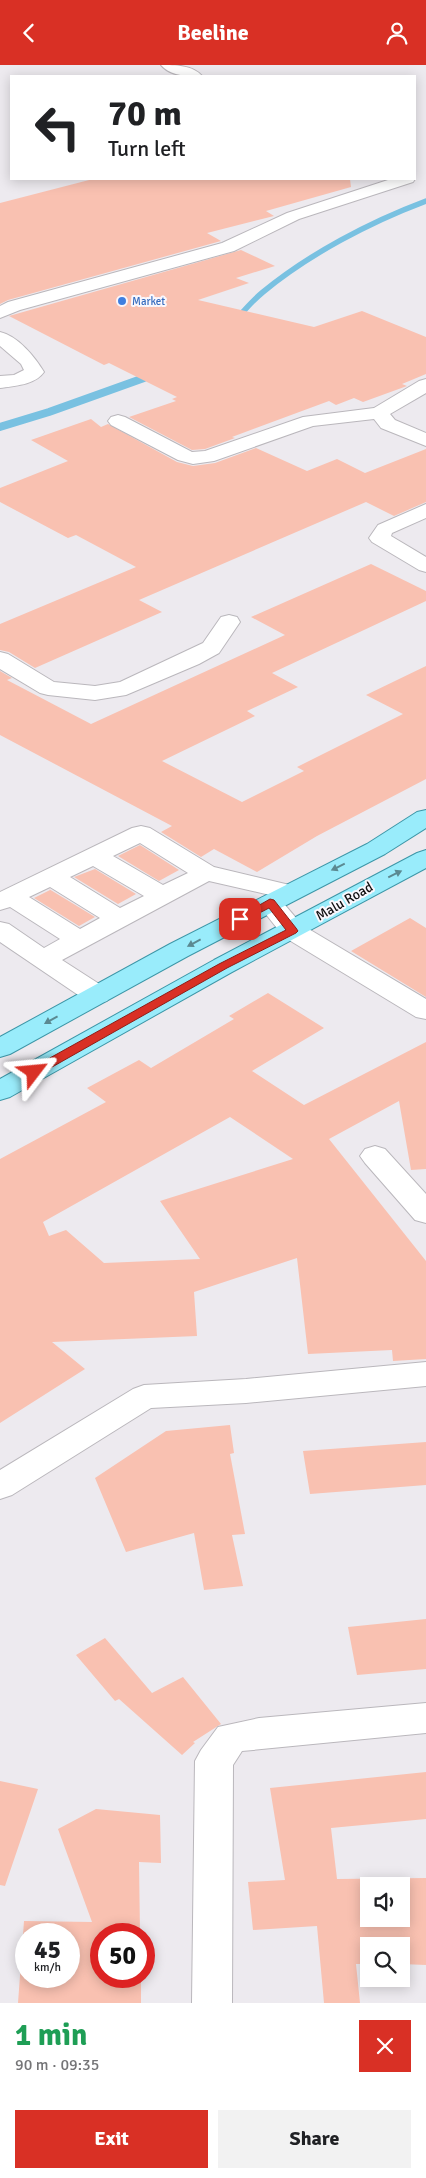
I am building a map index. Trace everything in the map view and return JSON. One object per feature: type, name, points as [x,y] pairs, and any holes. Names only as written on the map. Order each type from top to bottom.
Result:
[{"type":"main road","points":[[0,1048],[280,897],[376,849],[426,817]]},
{"type":"main road","name":"Malu Road","points":[[0,1091],[223,966],[293,931],[372,885],[426,858]]},
{"type":"street","points":[[168,65],[193,75]]},
{"type":"street","points":[[0,313],[14,307],[228,247],[252,233],[320,207],[404,180]]},
{"type":"street","points":[[0,337],[28,361],[35,372],[18,380],[0,382]]},
{"type":"street","points":[[118,421],[185,456],[193,458],[208,457],[310,421],[379,413],[426,385]]},
{"type":"street","points":[[379,413],[388,424],[426,440]]},
{"type":"street","points":[[426,510],[385,529],[379,538],[426,566]]},
{"type":"street","points":[[0,659],[48,688],[95,693],[126,688],[211,648],[229,622]]},
{"type":"street","points":[[5,900],[141,833],[206,873],[280,897],[293,931],[426,1011]]},
{"type":"street","points":[[94,856],[163,896]]},
{"type":"street","points":[[43,959],[206,873]]},
{"type":"street","points":[[52,877],[119,919]]},
{"type":"street","points":[[5,900],[79,940]]},
{"type":"street","points":[[0,930],[97,995]]},
{"type":"street","points":[[375,1156],[426,1213]]},
{"type":"street","points":[[0,1486],[144,1397],[246,1391],[426,1374]]},
{"type":"street","points":[[212,2003],[214,1761],[231,1738],[259,1733],[426,1717]]},
{"type":"building","points":[[89,180],[350,180],[351,187],[266,211],[274,216],[207,233],[221,241],[8,300],[0,304],[0,203]]},
{"type":"building","points":[[241,250],[275,266],[236,278],[249,283],[198,300],[314,327],[362,311],[426,337],[426,374],[402,384],[407,386],[363,402],[354,398],[336,405],[329,401],[205,449],[192,450],[129,417],[176,401],[172,399],[177,397],[109,363],[104,365],[9,316]]},
{"type":"building","points":[[91,419],[101,427],[108,424],[177,462],[193,466],[215,463],[256,448],[307,471],[337,459],[365,473],[426,449],[426,502],[394,516],[366,502],[139,600],[162,612],[35,668],[9,652],[0,650],[0,624],[136,567],[76,535],[68,538],[0,502],[0,488],[68,461],[31,440]]},
{"type":"building","points":[[371,564],[426,591],[426,601],[272,673],[298,687],[247,711],[255,716],[162,761],[242,802],[304,771],[297,767],[403,714],[366,695],[426,666],[426,779],[317,836],[257,872],[214,849],[201,857],[161,832],[172,826],[0,735],[0,671],[12,678],[7,680],[91,724],[285,635],[251,617]]},
{"type":"building","points":[[140,845],[179,870],[159,881],[118,856]]},
{"type":"building","points":[[95,869],[136,894],[118,904],[74,877]]},
{"type":"building","points":[[50,890],[95,917],[79,926],[34,898]]},
{"type":"building","points":[[410,918],[426,928],[426,997],[351,951]]},
{"type":"building","points":[[268,993],[324,1028],[252,1071],[304,1105],[426,1042],[426,1169],[411,1170],[399,1101],[329,1139],[426,1261],[426,1359],[393,1361],[392,1350],[308,1354],[297,1258],[194,1292],[197,1336],[52,1342],[85,1369],[0,1423],[0,1159],[106,1102],[87,1088],[139,1060],[151,1068],[234,1019],[229,1016]],"holes":[[[230,1117],[293,1159],[160,1201],[200,1259],[104,1263],[66,1230],[49,1236],[43,1222]]]},
{"type":"building","points":[[230,1425],[234,1453],[230,1454],[245,1534],[232,1535],[243,1586],[204,1590],[194,1533],[126,1552],[95,1478],[166,1431]]},
{"type":"building","points":[[426,1442],[426,1485],[310,1494],[303,1451]]},
{"type":"building","points":[[426,1619],[426,1669],[357,1675],[348,1627]]},
{"type":"building","points":[[105,1638],[152,1693],[183,1677],[221,1724],[193,1742],[195,1743],[182,1755],[119,1699],[115,1701],[76,1655]]},
{"type":"building","points":[[426,1772],[426,1819],[331,1828],[337,1879],[360,1879],[360,1927],[410,1927],[410,1878],[426,1878],[426,1965],[410,1964],[410,1937],[360,1937],[360,1964],[356,1964],[360,2003],[324,2003],[317,1926],[253,1930],[248,1882],[285,1880],[270,1788]]},
{"type":"building","points":[[0,1781],[38,1789],[5,1886],[0,1885]]},
{"type":"building","points":[[96,1809],[160,1815],[161,1863],[139,1862],[140,1923],[90,1923],[90,1988],[141,1988],[141,2003],[18,2003],[19,1988],[80,1988],[80,1923],[24,1923],[24,1921],[92,1922],[58,1829]]},
{"type":"waterway","points":[[236,319],[263,292],[320,252],[362,229],[426,201]]},
{"type":"waterway","points":[[140,379],[155,374]]},
{"type":"waterway","points":[[0,427],[49,412],[144,378]]},
{"type":"place","name":"Market","points":[[122,301]]},
{"type":"route","points":[[34,1072],[223,966],[293,931],[270,903],[240,919]]}]
